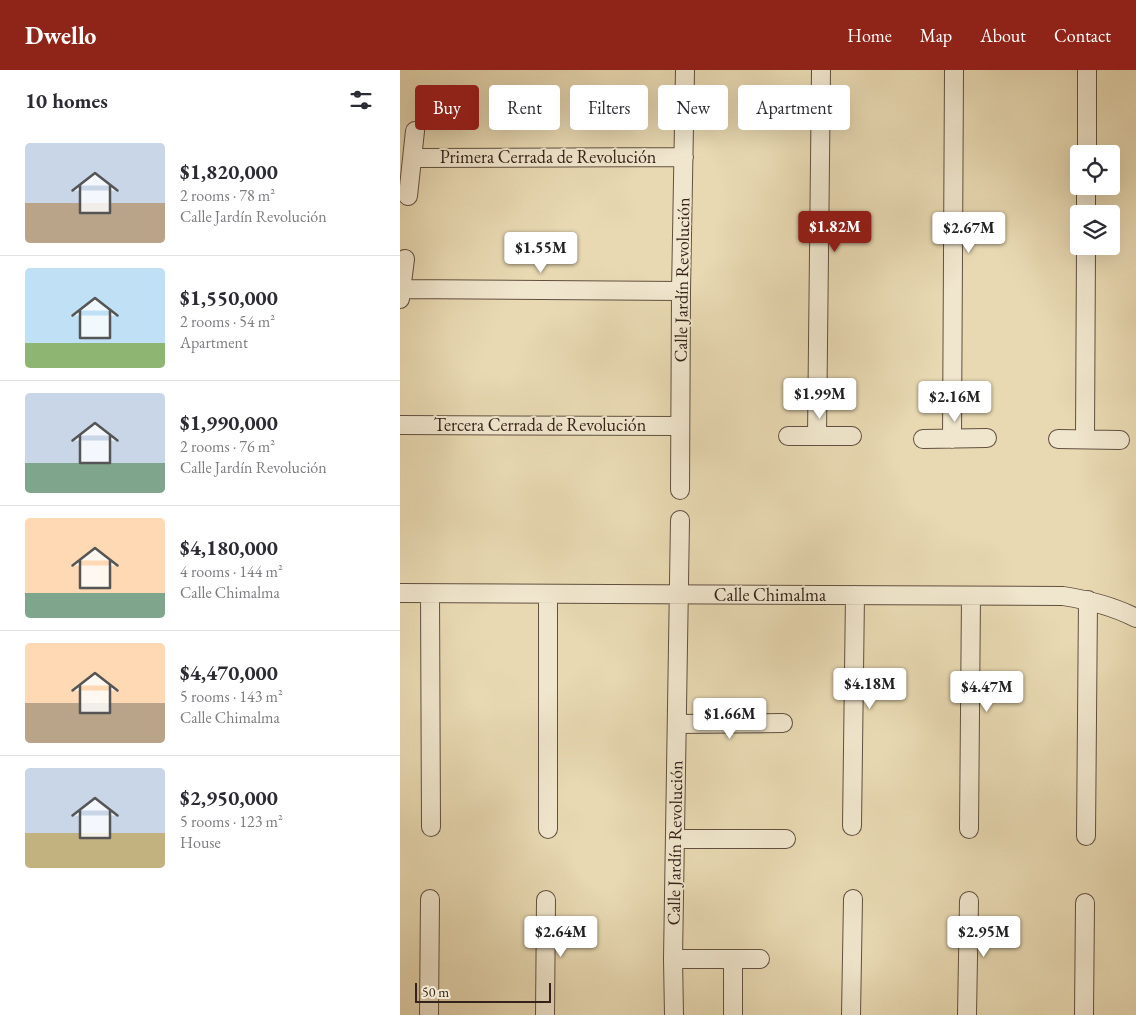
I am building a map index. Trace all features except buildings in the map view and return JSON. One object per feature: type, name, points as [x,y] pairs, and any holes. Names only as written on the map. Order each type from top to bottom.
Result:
[{"type":"street","name":"Calle Jardín Revolución","points":[[680,490],[685,70]]},
{"type":"street","points":[[817,436],[821,70]]},
{"type":"street","points":[[952,439],[954,70]]},
{"type":"street","points":[[1087,70],[1087,145]]},
{"type":"street","points":[[408,196],[414,131]]},
{"type":"street","name":"Primera Cerrada de Revolución","points":[[412,158],[684,157]]},
{"type":"street","points":[[1085,439],[1086,255]]},
{"type":"street","points":[[405,259],[401,294],[681,291]]},
{"type":"street","name":"Tercera Cerrada de Revolución","points":[[400,425],[680,426]]},
{"type":"street","points":[[788,436],[852,436]]},
{"type":"street","points":[[923,439],[988,438]]},
{"type":"street","points":[[1058,440],[1120,440]]},
{"type":"street","name":"Calle Jardín Revolución","points":[[674,1015],[673,959],[680,520]]},
{"type":"street","name":"Calle Chimalma","points":[[400,593],[679,596],[1063,596],[1088,600],[1124,611],[1136,618]]},
{"type":"street","points":[[430,594],[431,828]]},
{"type":"street","points":[[548,594],[548,829]]},
{"type":"street","points":[[852,826],[855,595]]},
{"type":"street","points":[[969,829],[971,596]]},
{"type":"street","points":[[1086,836],[1088,600]]},
{"type":"street","points":[[676,724],[783,723]]},
{"type":"street","points":[[676,840],[786,839]]},
{"type":"street","points":[[429,1015],[430,899]]},
{"type":"street","points":[[851,1015],[853,899]]},
{"type":"street","points":[[544,1015],[546,900]]},
{"type":"street","points":[[968,1015],[969,901]]},
{"type":"street","points":[[1084,1015],[1085,903]]},
{"type":"street","points":[[673,959],[760,958]]},
{"type":"street","points":[[733,959],[733,1015]]}]
